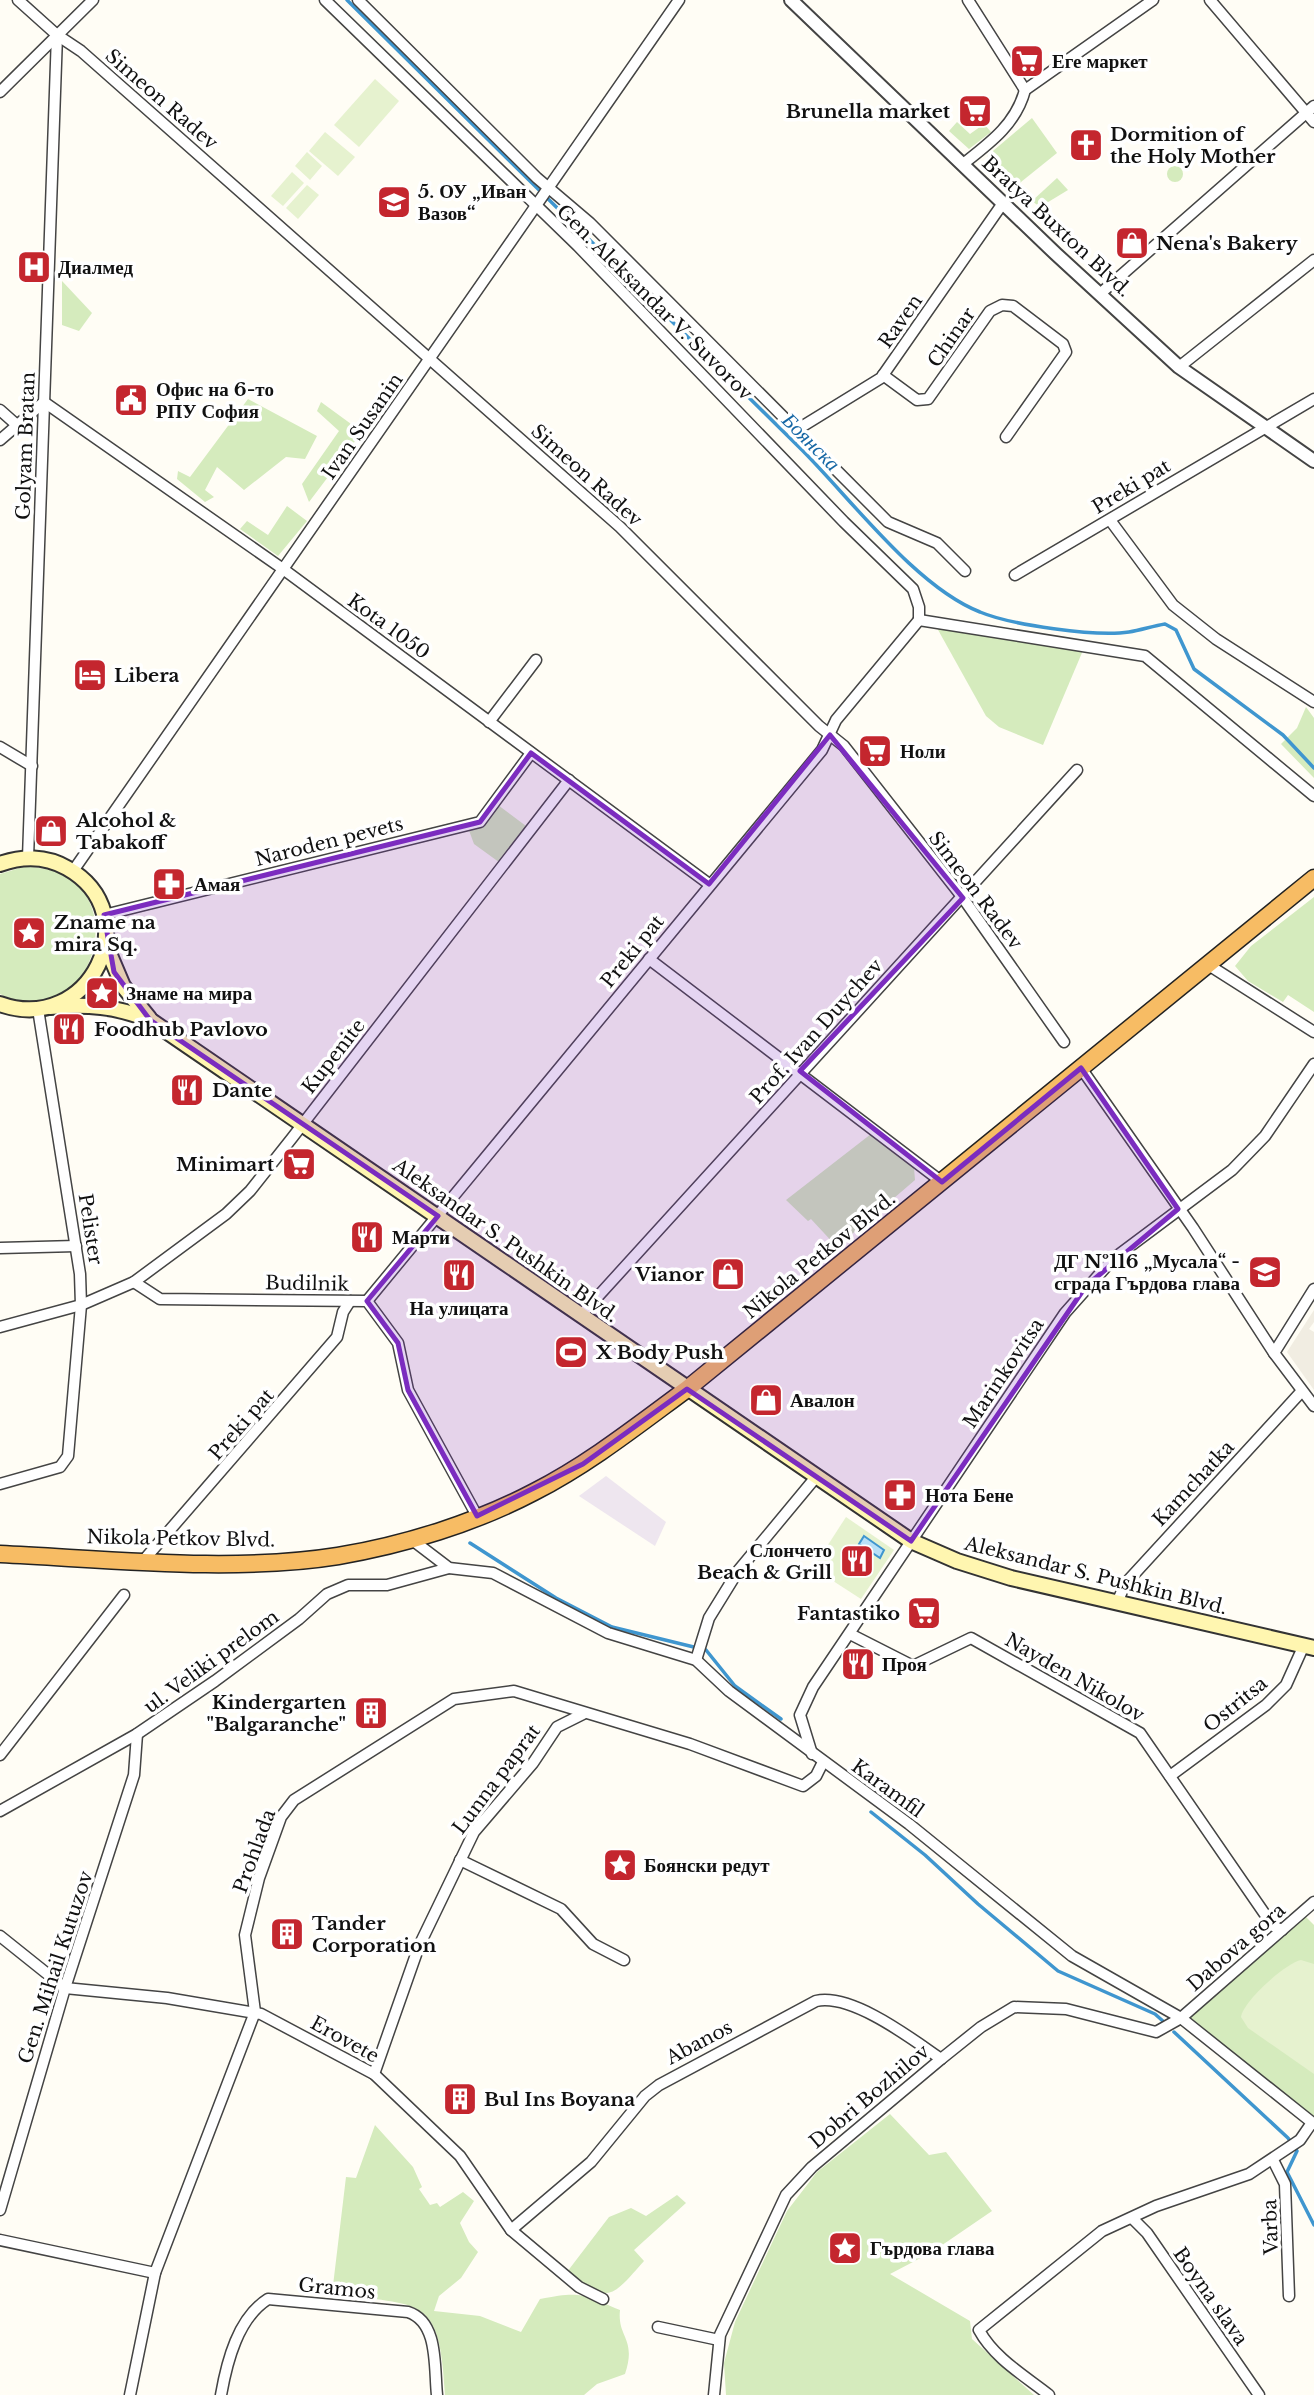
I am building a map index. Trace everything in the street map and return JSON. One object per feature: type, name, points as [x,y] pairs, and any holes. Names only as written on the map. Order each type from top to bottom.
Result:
[{"type":"highway","name":"Nikola Petkov Blvd.","points":[[0,1554],[240,1563],[338,1556],[411,1539],[478,1516],[532,1493],[583,1464],[687,1388],[1314,878]]},
{"type":"main road","points":[[0,864],[28,858],[52,861],[73,871],[89,886],[104,915],[105,945],[97,969],[89,982],[73,997],[44,1008]]},
{"type":"main road","name":"Aleksandar S. Pushkin Blvd.","points":[[105,945],[123,986],[150,1020]]},
{"type":"main road","name":"Aleksandar S. Pushkin Blvd.","points":[[0,1004],[44,1008],[99,1005],[124,1009],[150,1020],[911,1541],[957,1562],[1011,1578],[1309,1647]]},
{"type":"street","name":"Simeon Radev","points":[[18,0],[57,35],[81,51],[620,527],[844,746],[962,898],[1064,1042]]},
{"type":"street","points":[[0,92],[93,0]]},
{"type":"street","name":"Gen. Aleksandar V. Suvorov","points":[[325,0],[578,246],[844,522],[913,589],[919,607],[919,620]]},
{"type":"street","name":"Gen. Aleksandar V. Suvorov","points":[[358,0],[547,186],[590,223],[888,522],[937,542],[965,571]]},
{"type":"street","name":"Ivan Susanin","points":[[73,871],[431,359],[547,186],[679,0]]},
{"type":"street","name":"Bratya Buxton Blvd.","points":[[791,0],[1179,367],[1314,461]]},
{"type":"street","points":[[968,0],[1025,90]]},
{"type":"street","points":[[963,164],[1009,124],[1018,113],[1025,90],[1153,0]]},
{"type":"street","points":[[1210,0],[1310,110],[1314,122]]},
{"type":"street","name":"Golyam Bratan","points":[[28,858],[57,35]]},
{"type":"street","points":[[1101,293],[1310,110]]},
{"type":"street","name":"Raven","points":[[798,429],[883,375],[1003,203]]},
{"type":"street","points":[[1179,367],[1314,260]]},
{"type":"street","name":"Chinar","points":[[883,375],[917,400],[928,399],[990,311],[1002,305],[1013,306],[1063,344],[1066,352],[1006,437]]},
{"type":"street","name":"Preki pat","points":[[1015,575],[1264,427],[1280,422],[1314,399]]},
{"type":"street","points":[[0,440],[44,402]]},
{"type":"street","name":"Kota 1050","points":[[44,402],[283,569],[709,884]]},
{"type":"street","points":[[0,410],[18,426]]},
{"type":"street","points":[[1110,520],[1173,605],[1216,639],[1314,702]]},
{"type":"street","points":[[919,620],[1145,656],[1314,796]]},
{"type":"street","name":"Preki pat","points":[[367,1301],[821,750],[836,720],[919,620]]},
{"type":"street","points":[[489,722],[536,660]]},
{"type":"street","points":[[0,747],[32,766]]},
{"type":"street","name":"Naroden pevets","points":[[104,915],[480,821],[531,752]]},
{"type":"street","name":"Prof. Ivan Duychev","points":[[581,1315],[1077,770]]},
{"type":"street","name":"Kupenite","points":[[81,1305],[134,1282],[226,1214],[250,1191],[569,780]]},
{"type":"street","points":[[649,959],[942,1182]]},
{"type":"street","points":[[1207,964],[1314,1032]]},
{"type":"street","name":"Pelister","points":[[0,1484],[60,1466],[68,1456],[81,1305],[76,1246],[44,1008]]},
{"type":"street","name":"Marinkovitsa","points":[[788,1734],[813,1687],[1079,1295],[1113,1259],[1232,1170],[1265,1136],[1314,1064]]},
{"type":"street","points":[[1081,1068],[1274,1353],[1314,1406]]},
{"type":"street","points":[[0,1248],[76,1246]]},
{"type":"street","name":"Budilnik","points":[[134,1282],[160,1299],[367,1301],[398,1343],[408,1390],[478,1516]]},
{"type":"street","points":[[1274,1353],[1314,1289]]},
{"type":"street","name":"Preki pat","points":[[143,1561],[337,1337],[343,1312],[350,1300]]},
{"type":"street","points":[[0,1327],[81,1305]]},
{"type":"street","name":"Kamchatka","points":[[1118,1603],[1125,1584],[1301,1392]]},
{"type":"street","points":[[696,1660],[709,1618],[738,1571],[816,1478]]},
{"type":"street","points":[[411,1539],[449,1568]]},
{"type":"street","name":"Karamfil","points":[[449,1568],[493,1573],[608,1633],[696,1660],[729,1691],[909,1824],[1072,1956],[1181,2018],[1312,2124]]},
{"type":"street","name":"ul. Veliki prelom","points":[[0,1811],[137,1734],[215,1681],[299,1619],[327,1594],[348,1585],[387,1585],[449,1568]]},
{"type":"street","points":[[0,1755],[124,1595]]},
{"type":"street","name":"Nayden Nikolov","points":[[850,1634],[913,1666],[971,1638],[1140,1733],[1273,1926],[1282,1930]]},
{"type":"street","name":"Ostritsa","points":[[1170,1776],[1273,1698],[1286,1685],[1309,1647]]},
{"type":"street","name":"Prohlada","points":[[130,2395],[155,2273],[255,2012],[246,1934],[263,1866],[281,1818],[294,1800],[454,1699],[514,1691],[583,1714],[690,1744],[803,1786],[816,1776],[823,1762]]},
{"type":"street","name":"Lunna paprat","points":[[374,2074],[419,1946],[474,1832],[521,1778],[557,1727],[583,1714]]},
{"type":"street","points":[[800,1715],[812,1754]]},
{"type":"street","name":"Gen. Mihail Kutuzov","points":[[0,2210],[65,1988],[134,1775],[137,1734]]},
{"type":"street","points":[[460,1860],[561,1909],[600,1950],[624,1960]]},
{"type":"street","name":"Dabova gora","points":[[1181,2018],[1314,1902]]},
{"type":"street","points":[[0,1936],[65,1988]]},
{"type":"street","name":"Erovete","points":[[65,1988],[167,1998],[255,2012],[374,2074],[460,2156],[511,2230],[579,2287],[603,2299]]},
{"type":"street","name":"Abanos","points":[[511,2230],[591,2162],[646,2096],[659,2085],[816,2001],[828,1998],[850,2006],[899,2030],[942,2059]]},
{"type":"street","name":"Dobri Bozhilov","points":[[714,2395],[719,2340],[786,2195],[812,2166],[981,2027],[1014,2007],[1066,2009],[1156,2032],[1181,2018]]},
{"type":"street","points":[[1049,2395],[1006,2362],[985,2342],[979,2330],[1102,2231],[1133,2219],[1156,2206],[1249,2175],[1300,2140],[1312,2124]]},
{"type":"street","name":"Varba","points":[[1273,2160],[1285,2184],[1289,2296]]},
{"type":"street","name":"Boyna slava","points":[[1133,2219],[1147,2233],[1259,2395]]},
{"type":"street","points":[[0,2240],[155,2273]]},
{"type":"street","name":"Gramos","points":[[221,2395],[241,2328],[253,2311],[268,2299],[421,2316],[426,2322],[432,2344],[437,2395]]},
{"type":"street","points":[[658,2327],[719,2340]]},
{"type":"highlighted area","points":[[830,735],[963,898],[800,1071],[942,1182],[1081,1068],[1178,1209],[1086,1286],[911,1541],[687,1389],[583,1464],[477,1516],[408,1390],[398,1343],[367,1301],[438,1216],[150,1020],[114,972],[104,915],[480,822],[531,753],[709,884]]},
{"type":"shaded area","points":[[1314,1310],[1314,1322],[1309,1329],[1314,1332],[1314,1390],[1287,1352]]},
{"type":"shaded area","points":[[606,1476],[666,1522],[655,1546],[579,1496]]},
{"type":"green space","points":[[375,79],[399,101],[359,147],[334,125]]},
{"type":"green space","points":[[1032,118],[1057,153],[1016,186],[987,156]]},
{"type":"green space","points":[[957,122],[970,134],[984,124],[991,132],[969,149],[949,131]]},
{"type":"green space","points":[[325,132],[355,157],[338,176],[309,151]]},
{"type":"green space","points":[[307,152],[322,166],[310,180],[295,166]]},
{"type":"green space","points":[[1172,166],[1178,166],[1183,174],[1181,180],[1172,182],[1167,177],[1167,171]]},
{"type":"green space","points":[[292,172],[304,183],[283,206],[271,196]]},
{"type":"green space","points":[[1057,178],[1068,190],[1040,207],[1032,201]]},
{"type":"green space","points":[[307,185],[319,195],[298,219],[286,208]]},
{"type":"green space","points":[[62,281],[92,313],[79,331],[62,325]]},
{"type":"green space","points":[[248,399],[317,436],[305,459],[286,457],[244,490],[217,467],[205,490],[214,497],[205,502],[177,479],[178,471],[190,477]]},
{"type":"green space","points":[[321,402],[362,432],[309,502],[302,484],[339,431],[317,411]]},
{"type":"green space","points":[[287,506],[307,521],[278,556],[240,529],[247,521],[268,535]]},
{"type":"green space","points":[[937,628],[1084,648],[1043,745],[999,727],[986,716]]},
{"type":"green space","points":[[1306,707],[1314,718],[1314,778],[1281,744],[1297,728]]},
{"type":"green space","points":[[494,802],[530,829],[503,865],[474,844],[467,825],[480,821]]},
{"type":"green space","points":[[23,867],[61,874],[84,893],[95,919],[94,948],[82,975],[62,995],[34,1003],[0,994],[0,874]]},
{"type":"green space","points":[[1314,897],[1314,1012],[1288,995],[1283,1002],[1248,981],[1235,966],[1251,946]]},
{"type":"green space","points":[[101,971],[118,1003],[77,1001],[91,989]]},
{"type":"green space","points":[[871,1134],[914,1168],[915,1180],[837,1247],[811,1219],[808,1221],[786,1200]]},
{"type":"green space","points":[[846,1517],[894,1550],[861,1599],[813,1568]]},
{"type":"green space","points":[[1302,1913],[1314,1925],[1314,2124],[1181,2018]]},
{"type":"green space","points":[[1301,1960],[1314,1964],[1314,2074],[1248,2028],[1241,2017],[1249,2002],[1266,1984]]},
{"type":"green space","points":[[890,2114],[929,2155],[946,2152],[992,2211],[932,2252],[890,2274],[970,2321],[972,2339],[1034,2395],[726,2395],[724,2363],[735,2322],[787,2211],[817,2172]]},
{"type":"green space","points":[[375,2125],[413,2167],[422,2187],[419,2189],[430,2205],[437,2203],[440,2207],[463,2192],[474,2201],[460,2223],[469,2242],[478,2252],[461,2278],[439,2296],[434,2311],[480,2316],[521,2332],[540,2299],[564,2295],[589,2297],[620,2310],[621,2327],[629,2353],[625,2374],[597,2384],[584,2395],[445,2395],[438,2338],[431,2322],[420,2311],[387,2301],[332,2294],[346,2177],[356,2178]]},
{"type":"green space","points":[[677,2195],[686,2203],[634,2250],[644,2261],[616,2289],[609,2293],[592,2290],[567,2272],[609,2217],[631,2208],[646,2216]]},
{"type":"water","points":[[864,1536],[884,1550],[880,1558],[859,1544]]},
{"type":"waterway","name":"Боянска","points":[[347,0],[802,450],[908,563],[932,583],[956,600],[980,612],[1032,625],[1114,633],[1165,624],[1176,630],[1194,669],[1283,735],[1314,768]]},
{"type":"waterway","points":[[470,1543],[556,1598],[612,1627],[706,1650],[735,1686],[781,1719]]},
{"type":"waterway","points":[[871,1812],[925,1855],[1058,1971],[1155,2014],[1164,2022]]},
{"type":"waterway","points":[[1174,2032],[1288,2138],[1297,2151],[1287,2172],[1314,2225]]},
{"type":"place","name":"Еге маркет","points":[[1027,61]]},
{"type":"place","name":"Brunella market","points":[[975,111]]},
{"type":"place","name":"Dormition of the Holy Mother","points":[[1086,145]]},
{"type":"place","name":"5. ОУ „Иван Вазов“","points":[[394,202]]},
{"type":"place","name":"Nena's Bakery","points":[[1132,243]]},
{"type":"place","name":"Диалмед","points":[[34,267]]},
{"type":"place","name":"Офис на 6-то РПУ София","points":[[131,400]]},
{"type":"place","name":"Libera","points":[[90,675]]},
{"type":"place","name":"Ноли","points":[[875,751]]},
{"type":"place","name":"Alcohol & Tabakoff","points":[[51,831]]},
{"type":"place","name":"Амая","points":[[169,884]]},
{"type":"place","name":"Zname na mira Sq.","points":[[29,933]]},
{"type":"place","name":"Знаме на мира","points":[[102,993]]},
{"type":"place","name":"Foodhub Pavlovo","points":[[69,1029]]},
{"type":"place","name":"Dante","points":[[187,1090]]},
{"type":"place","name":"Minimart","points":[[299,1164]]},
{"type":"place","name":"Марти","points":[[367,1237]]},
{"type":"place","name":"ДГ №116 „Мусала“ - сграда Гърдова глава","points":[[1265,1272]]},
{"type":"place","name":"Vianor","points":[[728,1274]]},
{"type":"place","name":"На улицата","points":[[459,1275]]},
{"type":"place","name":"X Body Push","points":[[571,1352]]},
{"type":"place","name":"Авалон","points":[[766,1400]]},
{"type":"place","name":"Нота Бене","points":[[900,1495]]},
{"type":"place","name":"Слончето Beach & Grill","points":[[857,1561]]},
{"type":"place","name":"Fantastiko","points":[[924,1613]]},
{"type":"place","name":"Проя","points":[[858,1664]]},
{"type":"place","name":"Kindergarten \"Balgaranche\"","points":[[371,1713]]},
{"type":"place","name":"Боянски редут","points":[[620,1865]]},
{"type":"place","name":"Tander Corporation","points":[[287,1934]]},
{"type":"place","name":"Bul Ins Boyana","points":[[460,2099]]},
{"type":"place","name":"Гърдова глава","points":[[845,2248]]}]
